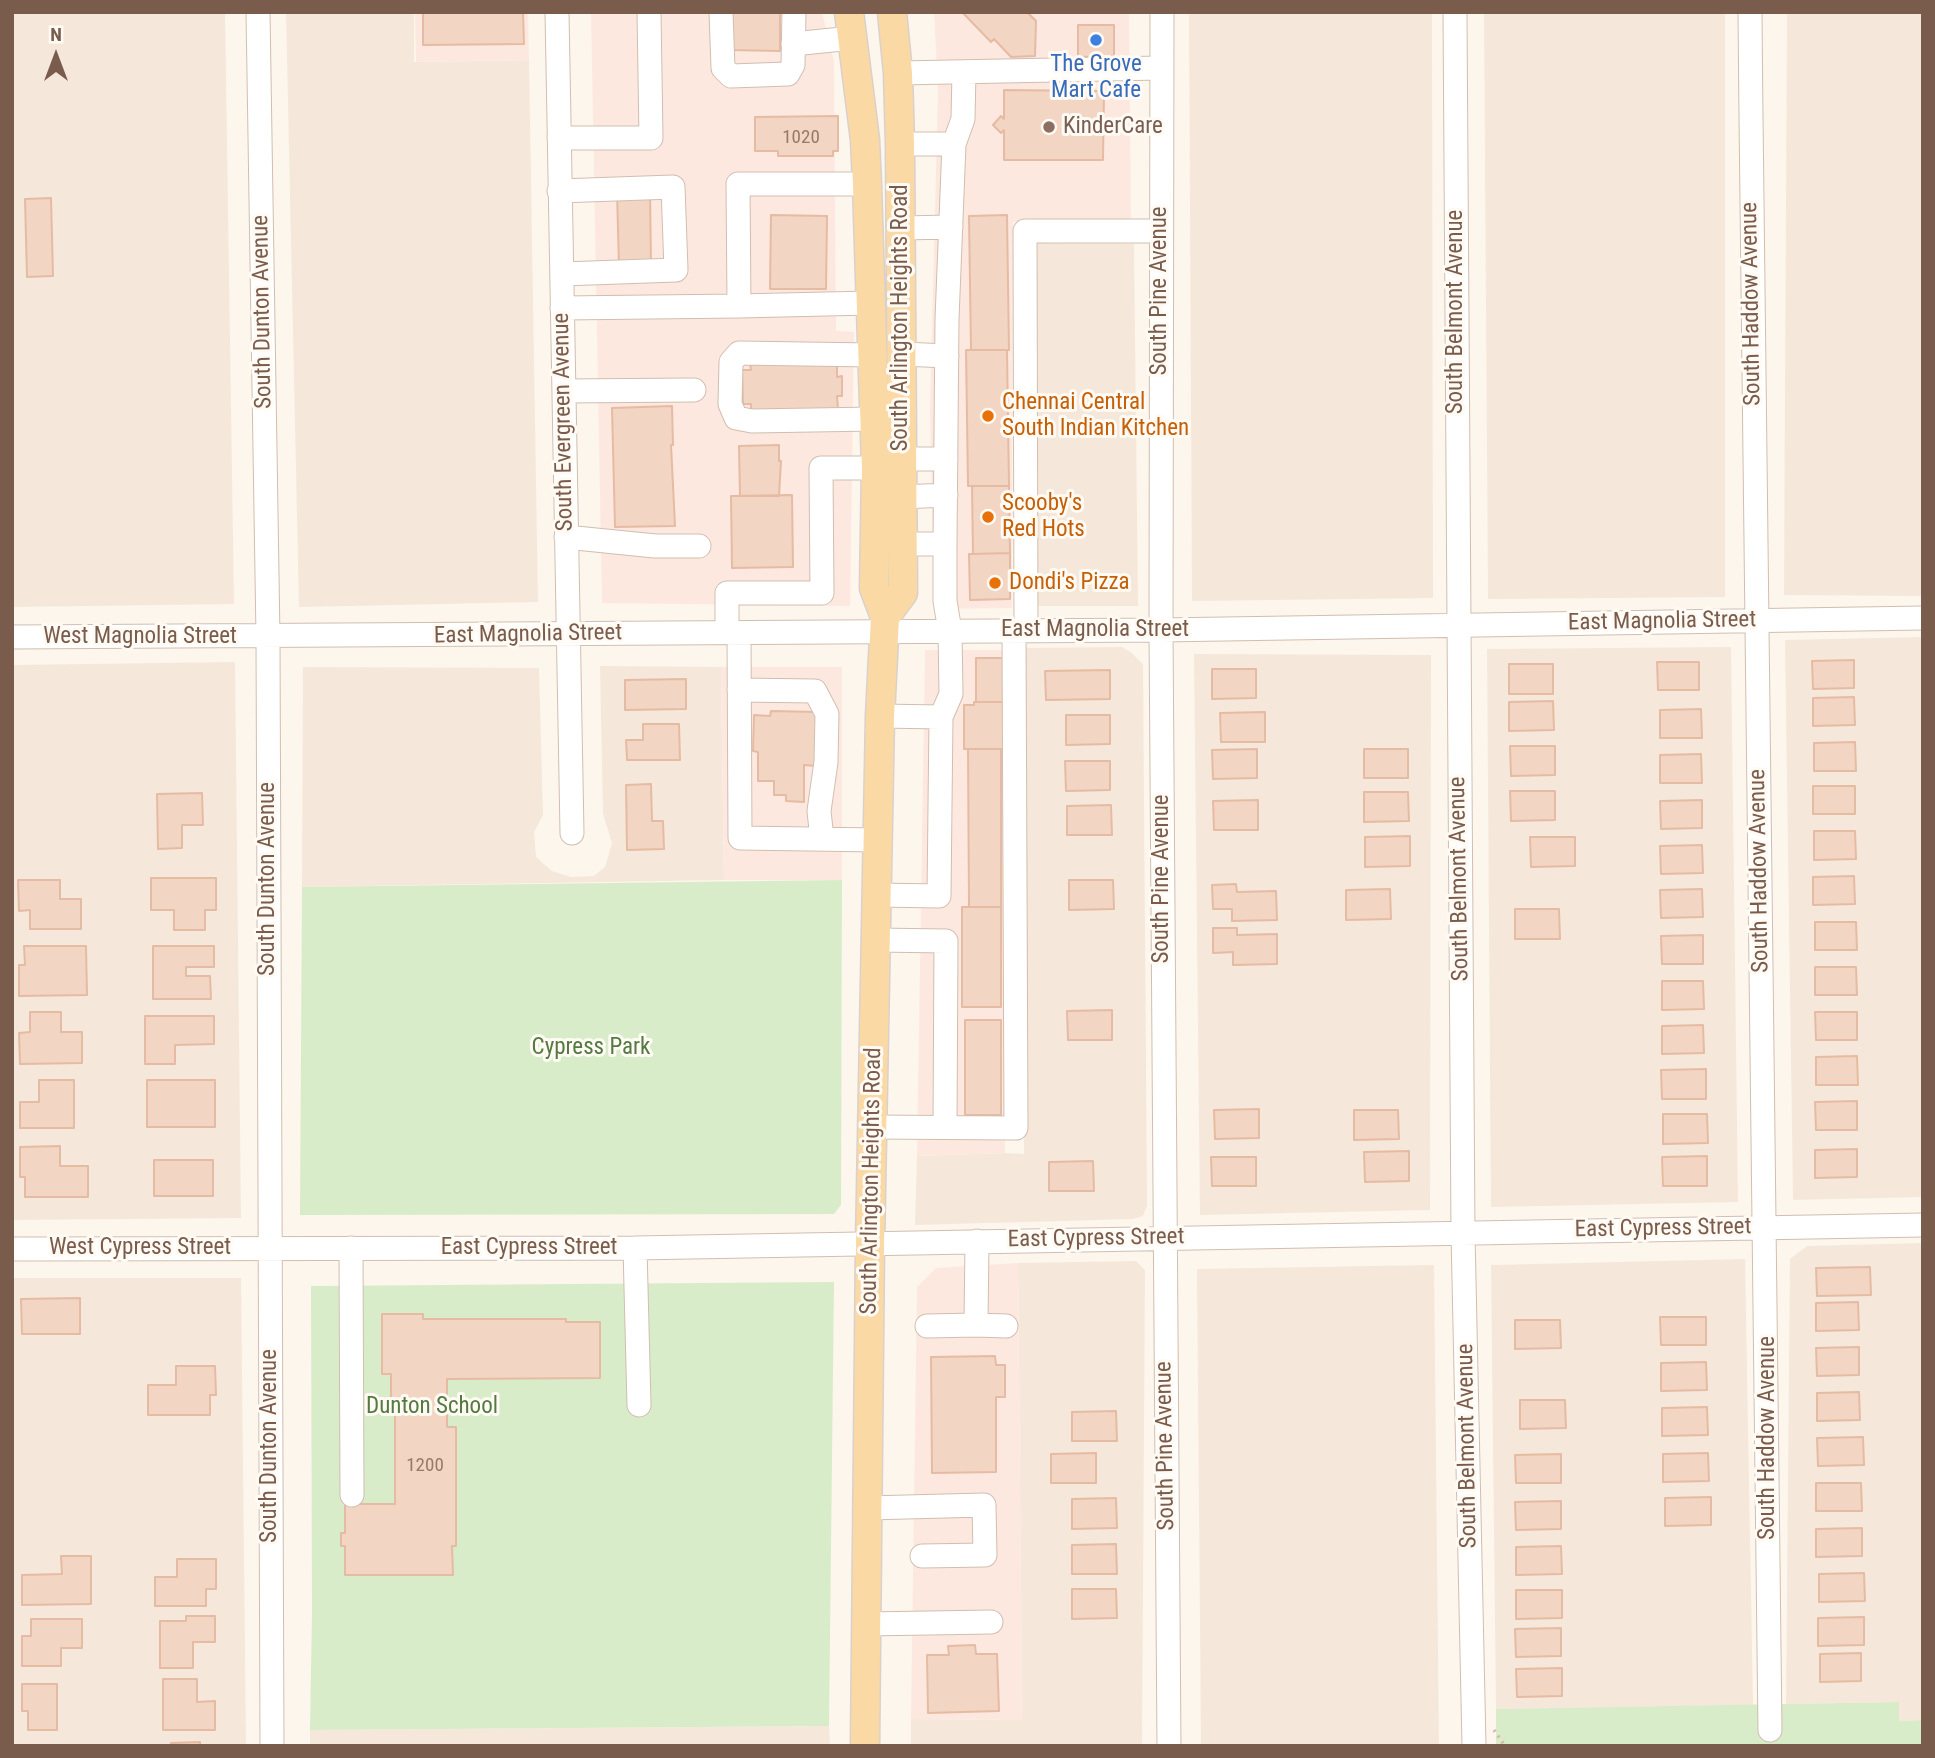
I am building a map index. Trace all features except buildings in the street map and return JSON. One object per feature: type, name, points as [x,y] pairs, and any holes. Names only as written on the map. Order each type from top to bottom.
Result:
[{"type":"main road","name":"South Arlington Heights Road","points":[[865,1746],[870,1243],[877,840],[884,624],[874,588],[902,354],[898,73],[892,12]]},
{"type":"main road","name":"South Arlington Heights Road","points":[[850,25],[864,140],[874,419],[902,497],[903,593],[884,624]]},
{"type":"street","name":"South Dunton Avenue","points":[[258,12],[268,638],[272,1746]]},
{"type":"street","name":"South Evergreen Avenue","points":[[557,12],[572,833]]},
{"type":"street","points":[[559,138],[651,138],[649,12]]},
{"type":"street","points":[[721,12],[723,68],[731,76],[788,74],[793,65],[794,12]]},
{"type":"street","name":"South Pine Avenue","points":[[1162,12],[1161,630],[1169,1746]]},
{"type":"street","name":"South Belmont Avenue","points":[[1455,12],[1463,1233],[1475,1746]]},
{"type":"street","name":"South Haddow Avenue","points":[[1750,12],[1770,1730]]},
{"type":"street","points":[[793,44],[850,25]]},
{"type":"street","points":[[898,73],[1161,68]]},
{"type":"street","points":[[877,895],[939,895],[941,717],[951,694],[950,631],[945,601],[947,356],[954,144],[963,119],[964,72]]},
{"type":"street","points":[[900,144],[954,144]]},
{"type":"street","points":[[739,306],[738,184],[866,184]]},
{"type":"street","points":[[559,191],[673,187],[676,270],[562,274]]},
{"type":"street","points":[[901,228],[951,226]]},
{"type":"street","points":[[872,1127],[1016,1128],[1025,231],[1160,231]]},
{"type":"street","points":[[562,308],[870,303]]},
{"type":"street","points":[[871,355],[739,353],[731,362],[730,404],[736,418],[752,421],[874,419]]},
{"type":"street","points":[[902,354],[947,356]]},
{"type":"street","points":[[564,391],[694,390]]},
{"type":"street","points":[[877,840],[740,838],[739,690],[727,593],[822,593],[821,468],[946,459]]},
{"type":"street","points":[[902,497],[946,495]]},
{"type":"street","points":[[566,537],[655,546],[699,546]]},
{"type":"street","points":[[902,544],[945,544]]},
{"type":"street","name":"East Magnolia Street","points":[[268,638],[733,632],[884,624],[950,631],[1161,630],[1923,618]]},
{"type":"street","name":"West Magnolia Street","points":[[12,638],[268,638]]},
{"type":"street","points":[[739,690],[815,691],[827,714],[826,762],[819,811],[822,839]]},
{"type":"street","points":[[880,716],[941,717]]},
{"type":"street","points":[[876,940],[946,941],[945,1127]]},
{"type":"street","name":"East Cypress Street","points":[[269,1248],[635,1248],[1923,1225]]},
{"type":"street","points":[[976,1325],[977,1241]]},
{"type":"street","name":"West Cypress Street","points":[[12,1249],[269,1248]]},
{"type":"street","points":[[351,1248],[352,1496]]},
{"type":"street","points":[[635,1248],[639,1405]]},
{"type":"street","points":[[927,1325],[1006,1325]]},
{"type":"street","points":[[867,1508],[984,1505],[985,1555],[922,1556]]},
{"type":"street","points":[[866,1624],[991,1622]]},
{"type":"path","points":[[1491,1725],[1505,1746]]},
{"type":"shaded area","points":[[12,12],[225,12],[234,604],[12,607]]},
{"type":"shaded area","points":[[286,12],[414,12],[414,62],[529,60],[538,602],[299,607]]},
{"type":"shaded area","points":[[415,12],[528,12],[529,60],[416,62]]},
{"type":"shaded area","points":[[591,12],[822,12],[834,62],[836,331],[854,332],[850,606],[602,603]]},
{"type":"shaded area","points":[[934,12],[1129,12],[1131,220],[1013,222],[1012,608],[934,609],[930,410],[938,89]]},
{"type":"shaded area","points":[[1189,12],[1432,12],[1433,598],[1192,601]]},
{"type":"shaded area","points":[[1484,12],[1725,12],[1725,597],[1488,599]]},
{"type":"shaded area","points":[[1787,12],[1923,12],[1923,596],[1784,595]]},
{"type":"shaded area","points":[[1037,243],[1134,244],[1138,606],[1037,606]]},
{"type":"shaded area","points":[[1923,637],[1923,1197],[1793,1200],[1785,640]]},
{"type":"shaded area","points":[[1122,647],[1143,664],[1147,1206],[1143,1216],[1133,1219],[915,1225],[917,1156],[1024,1154],[1023,648]]},
{"type":"shaded area","points":[[1731,647],[1738,1202],[1491,1207],[1487,649]]},
{"type":"shaded area","points":[[925,650],[1006,650],[1005,1153],[917,1156]]},
{"type":"shaded area","points":[[1194,654],[1431,655],[1430,1210],[1200,1215]]},
{"type":"shaded area","points":[[235,662],[241,1218],[12,1220],[12,665]]},
{"type":"shaded area","points":[[600,666],[721,667],[724,880],[302,887],[303,667],[539,668],[543,815],[534,832],[536,857],[552,871],[571,877],[594,876],[605,867],[612,843],[603,814]]},
{"type":"shaded area","points":[[721,667],[842,667],[842,880],[724,880]]},
{"type":"shaded area","points":[[1923,1243],[1923,1720],[1899,1721],[1898,1702],[1786,1704],[1790,1259],[1807,1246]]},
{"type":"shaded area","points":[[1745,1259],[1753,1705],[1496,1709],[1491,1265]]},
{"type":"shaded area","points":[[1136,1261],[1145,1270],[1142,1746],[911,1746],[911,1719],[1022,1720],[1018,1263]]},
{"type":"shaded area","points":[[1018,1263],[1022,1720],[911,1719],[917,1287],[936,1268]]},
{"type":"shaded area","points":[[1434,1265],[1439,1746],[1201,1746],[1197,1269]]},
{"type":"shaded area","points":[[12,1278],[241,1278],[246,1746],[12,1746]]},
{"type":"shaded area","points":[[829,1726],[830,1746],[310,1746],[310,1730]]},
{"type":"green space","name":"Cypress Park","points":[[842,880],[841,1205],[834,1214],[300,1215],[302,887]]},
{"type":"green space","name":"Dunton School","points":[[834,1282],[829,1726],[310,1730],[311,1286]]},
{"type":"green space","points":[[1899,1702],[1899,1721],[1923,1720],[1923,1746],[1496,1746],[1496,1709]]},
{"type":"place","name":"The Grove Mart Cafe","points":[[1096,40]]},
{"type":"place","name":"KinderCare","points":[[1049,127]]},
{"type":"place","name":"Chennai Central South Indian Kitchen","points":[[988,416]]},
{"type":"place","name":"Scooby's Red Hots","points":[[988,517]]},
{"type":"place","name":"Dondi's Pizza","points":[[995,583]]}]
